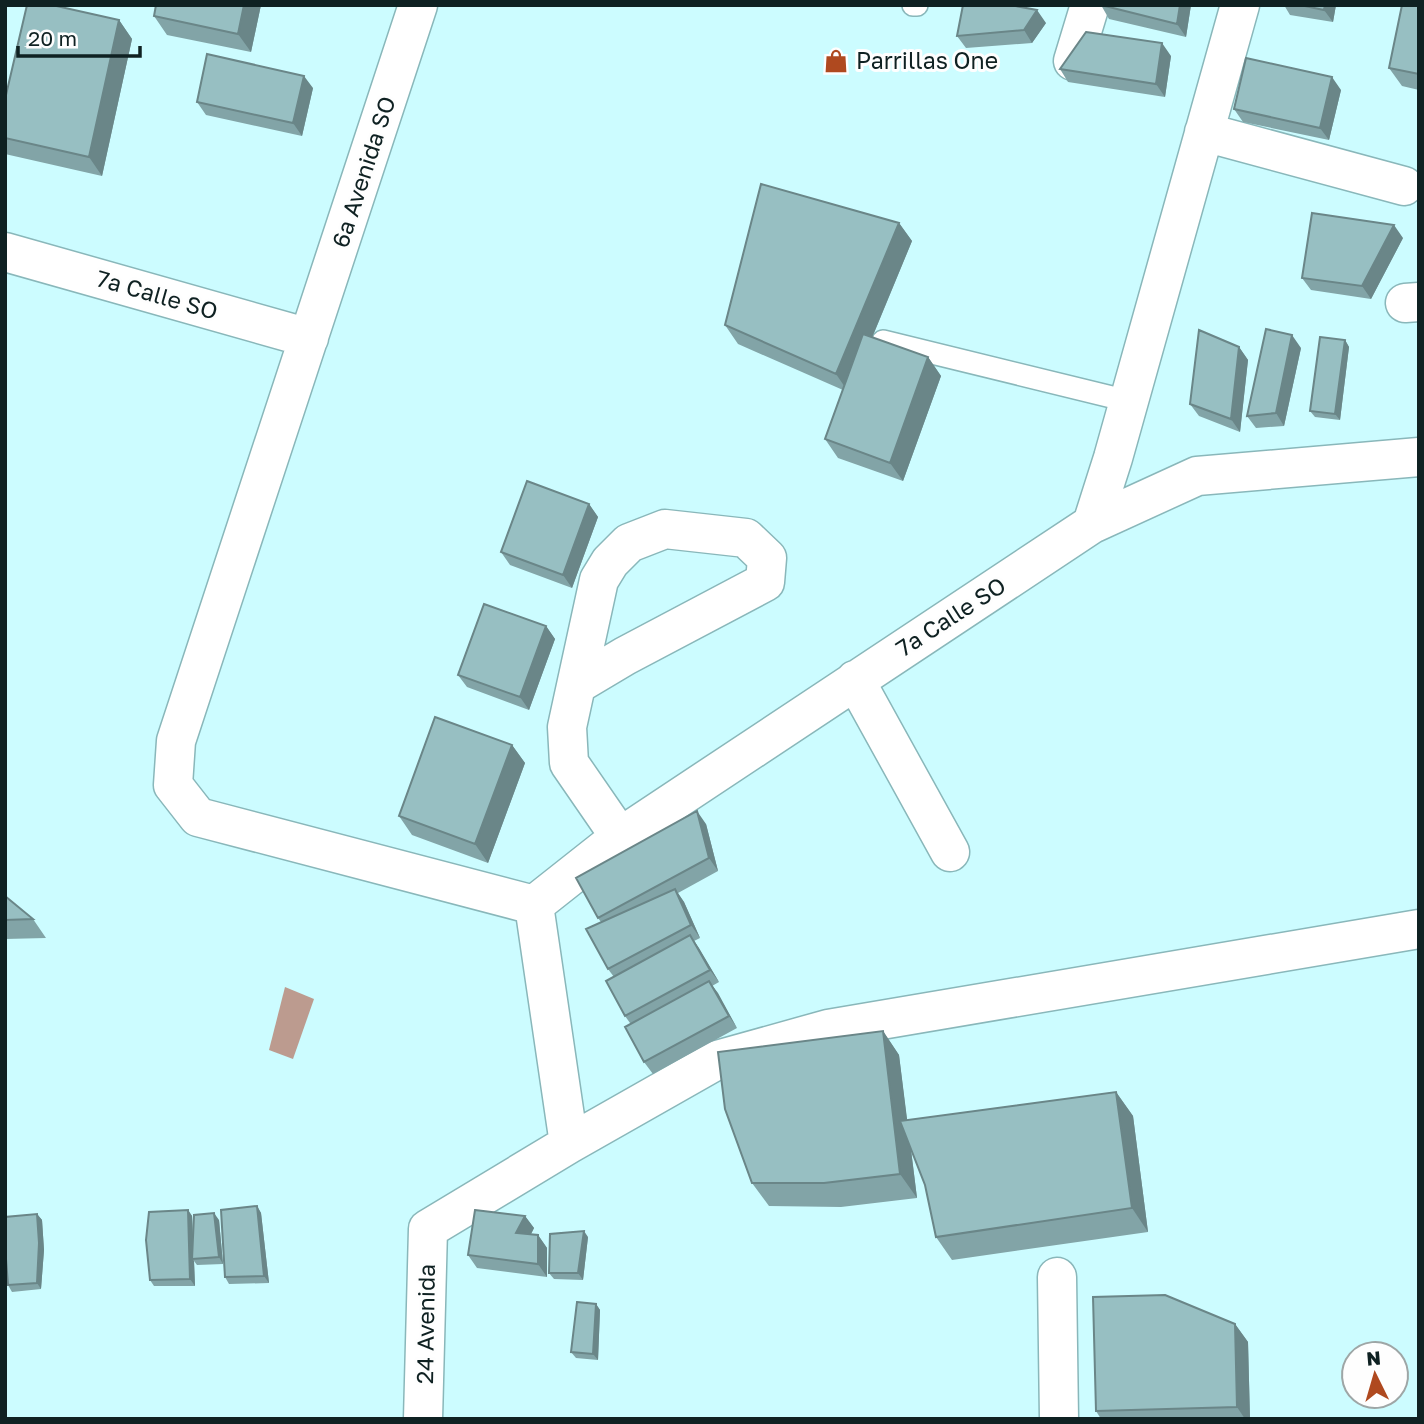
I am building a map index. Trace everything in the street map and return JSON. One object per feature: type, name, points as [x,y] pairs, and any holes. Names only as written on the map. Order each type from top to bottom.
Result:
[{"type":"street","name":"6a Avenida SO","points":[[418,5],[176,741],[173,785],[198,817],[534,905]]},
{"type":"street","points":[[1073,61],[1090,5]]},
{"type":"street","points":[[1092,524],[1240,5]]},
{"type":"street","points":[[1204,132],[1404,186]]},
{"type":"street","name":"7a Calle SO","points":[[5,252],[309,338]]},
{"type":"street","name":"7a Calle SO","points":[[534,905],[620,837],[1092,524],[1197,477],[1419,457]]},
{"type":"street","points":[[578,684],[765,582],[767,558],[746,538],[665,529],[629,543],[610,562],[599,580],[567,727],[569,763],[620,837]]},
{"type":"street","points":[[855,680],[950,852]]},
{"type":"street","points":[[534,905],[569,1144],[717,1060],[828,1029],[1419,929]]},
{"type":"street","name":"24 Avenida","points":[[423,1419],[428,1229],[569,1144]]},
{"type":"street","points":[[1057,1277],[1059,1419]]},
{"type":"lane","points":[[883,341],[1128,401]]},
{"type":"shaded area","points":[[285,987],[314,999],[293,1059],[269,1050]]},
{"type":"building","points":[[27,5],[52,5],[119,20],[89,157],[5,138],[5,95]]},
{"type":"building","points":[[156,5],[244,5],[238,34],[154,16]]},
{"type":"building","points":[[963,5],[1010,5],[1037,10],[1024,30],[957,36]]},
{"type":"building","points":[[1101,5],[1180,5],[1177,24]]},
{"type":"building","points":[[1300,5],[1325,5],[1324,10]]},
{"type":"building","points":[[1402,5],[1419,5],[1419,74],[1389,68]]},
{"type":"building","points":[[1086,32],[1162,43],[1156,84],[1060,69]]},
{"type":"building","points":[[207,54],[304,76],[293,123],[197,102]]},
{"type":"building","points":[[1246,58],[1332,77],[1320,128],[1234,109]]},
{"type":"building","points":[[761,184],[899,223],[836,374],[725,325]]},
{"type":"building","points":[[1312,213],[1394,225],[1362,286],[1302,278]]},
{"type":"building","points":[[1266,329],[1292,335],[1276,413],[1247,416]]},
{"type":"building","points":[[1199,330],[1239,347],[1231,419],[1190,404]]},
{"type":"building","points":[[863,334],[928,357],[890,463],[825,439]]},
{"type":"building","points":[[1320,337],[1345,340],[1335,414],[1310,411]]},
{"type":"building","points":[[527,481],[589,504],[563,575],[501,552]]},
{"type":"building","points":[[484,604],[546,626],[520,697],[458,675]]},
{"type":"building","points":[[435,717],[512,745],[475,844],[399,816]]},
{"type":"building","points":[[697,811],[709,858],[598,918],[576,878]]},
{"type":"building","points":[[675,889],[691,925],[608,969],[586,929]]},
{"type":"building","points":[[5,896],[33,919],[5,920]]},
{"type":"building","points":[[690,935],[710,970],[625,1016],[606,981]]},
{"type":"building","points":[[709,981],[729,1016],[644,1062],[625,1027]]},
{"type":"building","points":[[883,1031],[900,1174],[824,1183],[752,1183],[725,1109],[718,1052]]},
{"type":"building","points":[[1116,1092],[1132,1208],[936,1237],[925,1185],[900,1121]]},
{"type":"building","points":[[257,1206],[264,1276],[225,1277],[221,1210]]},
{"type":"building","points":[[188,1210],[190,1279],[150,1280],[146,1240],[149,1212]]},
{"type":"building","points":[[475,1210],[525,1216],[516,1233],[538,1235],[538,1264],[468,1255]]},
{"type":"building","points":[[214,1213],[219,1257],[192,1259],[194,1215]]},
{"type":"building","points":[[37,1214],[37,1283],[8,1285],[5,1217]]},
{"type":"building","points":[[584,1231],[578,1273],[549,1273],[550,1234]]},
{"type":"building","points":[[1165,1295],[1235,1324],[1237,1407],[1096,1411],[1093,1297]]},
{"type":"building","points":[[577,1302],[596,1304],[593,1354],[571,1352]]},
{"type":"place","name":"Parrillas One","points":[[836,61]]}]
